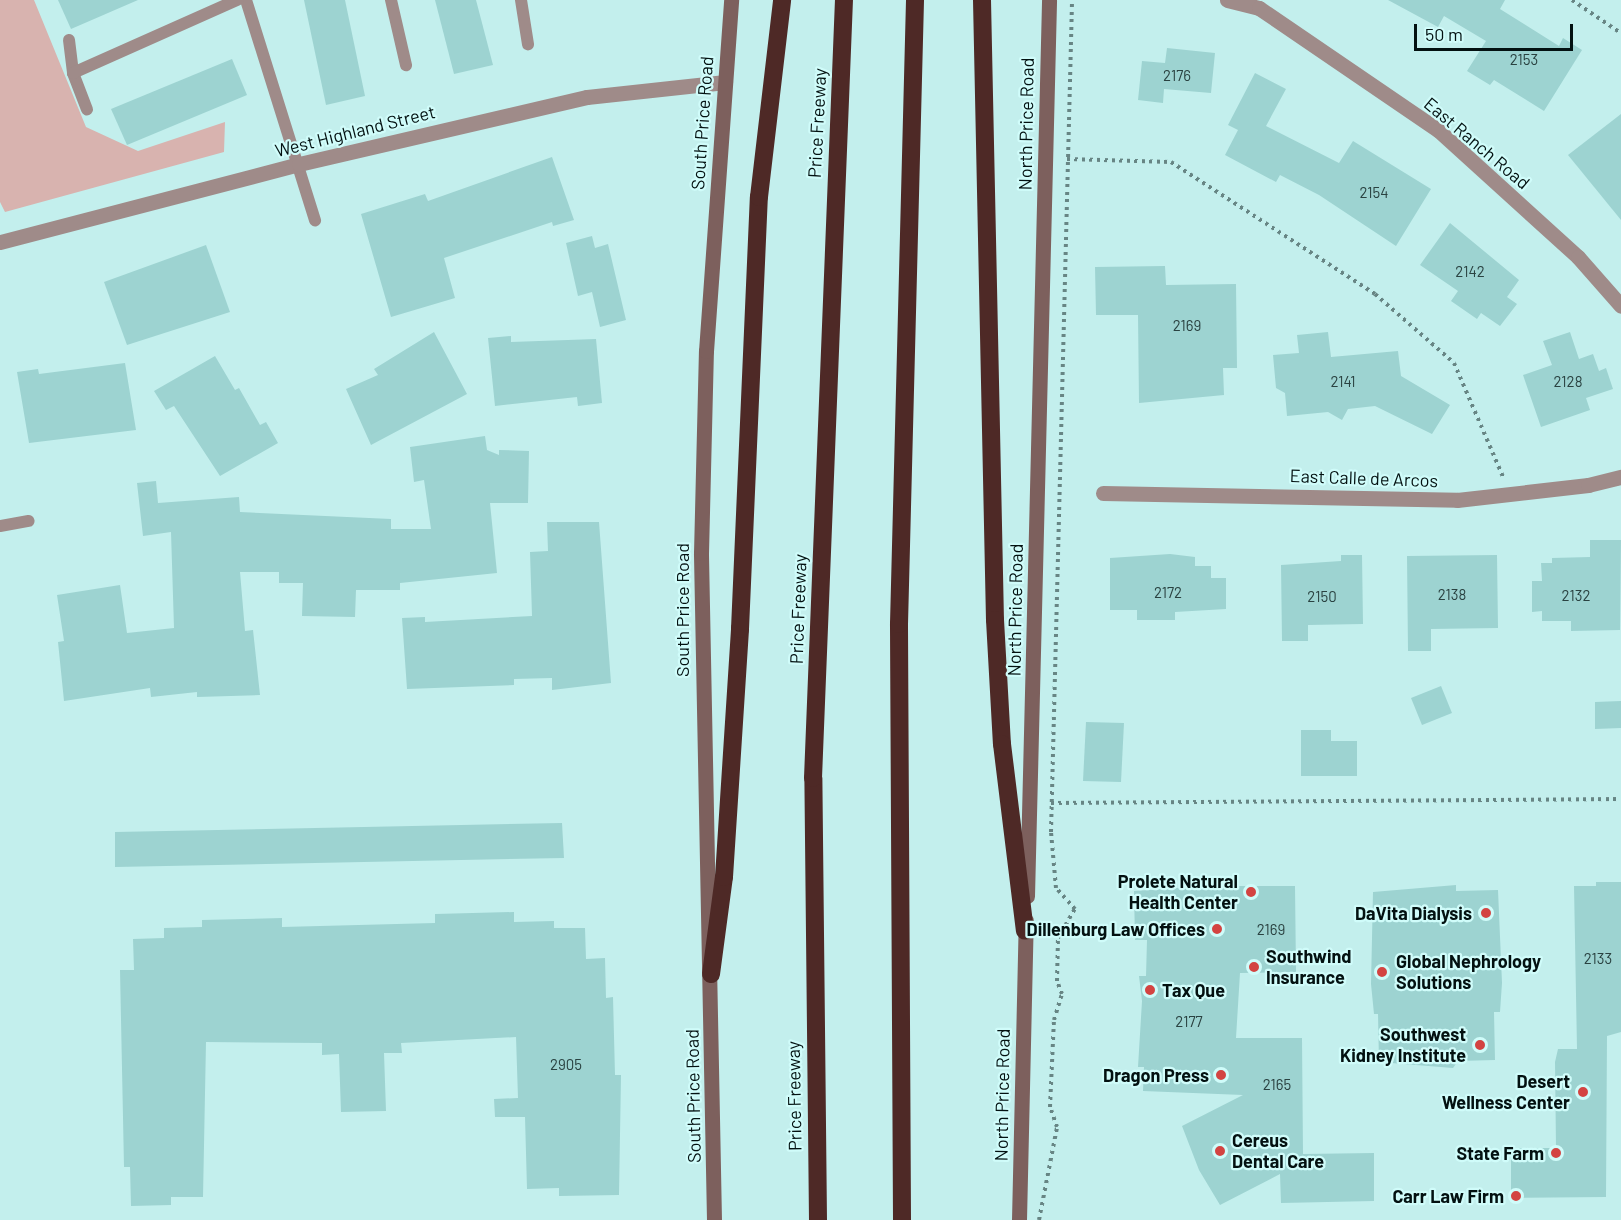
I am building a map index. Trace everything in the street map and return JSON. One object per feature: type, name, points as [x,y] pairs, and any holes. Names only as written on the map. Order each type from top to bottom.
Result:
[{"type":"highway","points":[[711,974],[724,877],[740,629],[759,197],[782,0]]},
{"type":"highway","name":"Price Freeway","points":[[818,1220],[813,778],[824,422],[844,0]]},
{"type":"highway","points":[[902,1220],[899,624],[915,0]]},
{"type":"highway","points":[[982,0],[995,620],[1002,744],[1025,931]]},
{"type":"main road","name":"South Price Road","points":[[714,1220],[711,974],[702,779],[702,475],[706,351],[731,0]]},
{"type":"main road","name":"North Price Road","points":[[1019,1220],[1049,0]]},
{"type":"street","name":"East Ranch Road","points":[[1227,0],[1259,8],[1438,130],[1578,257],[1621,306]]},
{"type":"street","name":"West Highland Street","points":[[0,242],[299,164],[587,97],[725,81]]},
{"type":"street","name":"East Calle de Arcos","points":[[1103,493],[1457,500],[1588,485],[1621,477]]},
{"type":"lane","points":[[73,73],[237,0]]},
{"type":"lane","points":[[246,0],[315,220]]},
{"type":"lane","points":[[391,0],[406,65]]},
{"type":"lane","points":[[521,0],[528,44]]},
{"type":"lane","points":[[69,40],[73,73],[87,109]]},
{"type":"lane","points":[[0,526],[29,521]]},
{"type":"path","points":[[1039,1220],[1057,1127],[1050,1107],[1053,1020],[1062,994],[1057,981],[1058,938],[1075,909],[1056,888],[1051,803],[1071,0]]},
{"type":"path","points":[[1572,0],[1621,33]]},
{"type":"path","points":[[1067,159],[1171,162],[1375,294],[1454,363],[1510,494]]},
{"type":"path","points":[[1051,803],[1621,799]]},
{"type":"shaded area","points":[[0,0],[34,0],[86,127],[138,151],[225,122],[224,152],[5,212],[0,202]]},
{"type":"building","points":[[58,0],[138,0],[71,29]]},
{"type":"building","points":[[304,0],[345,0],[365,96],[326,105]]},
{"type":"building","points":[[435,0],[476,0],[493,65],[454,74]]},
{"type":"building","points":[[1388,0],[1505,0],[1500,9],[1559,46],[1563,38],[1582,50],[1544,111],[1494,80],[1490,85],[1467,71],[1486,41],[1444,16],[1438,27]]},
{"type":"building","points":[[1167,48],[1215,53],[1211,93],[1164,89],[1163,103],[1138,100],[1142,61],[1165,63]]},
{"type":"building","points":[[232,59],[247,95],[127,145],[111,109]]},
{"type":"building","points":[[1255,73],[1286,89],[1266,126],[1339,163],[1353,141],[1431,189],[1396,246],[1319,195],[1280,175],[1276,182],[1225,155],[1238,130],[1228,125]]},
{"type":"building","points":[[1621,114],[1621,220],[1568,155]]},
{"type":"building","points":[[552,157],[574,220],[553,226],[552,222],[444,258],[455,298],[391,317],[361,214],[425,194],[428,201]]},
{"type":"building","points":[[1450,223],[1519,280],[1507,297],[1517,304],[1500,326],[1481,313],[1477,319],[1451,301],[1458,291],[1420,265]]},
{"type":"building","points":[[592,236],[595,248],[608,244],[626,320],[600,327],[592,292],[578,296],[566,243]]},
{"type":"building","points":[[206,245],[230,312],[127,345],[104,282]]},
{"type":"building","points":[[1165,266],[1166,285],[1236,284],[1237,368],[1223,368],[1224,395],[1139,403],[1138,315],[1096,315],[1095,267]]},
{"type":"building","points":[[434,332],[467,394],[371,445],[346,389],[378,375],[374,369]]},
{"type":"building","points":[[1328,332],[1331,357],[1398,351],[1401,376],[1450,405],[1432,434],[1375,406],[1348,409],[1342,420],[1328,412],[1287,416],[1285,393],[1276,388],[1273,355],[1299,353],[1297,335]]},
{"type":"building","points":[[1570,332],[1579,359],[1593,354],[1599,371],[1606,368],[1613,389],[1586,398],[1590,410],[1541,427],[1523,375],[1552,365],[1543,341]]},
{"type":"building","points":[[511,336],[511,342],[596,339],[602,403],[578,406],[577,397],[495,406],[488,338]]},
{"type":"building","points":[[215,356],[235,390],[239,388],[260,425],[266,422],[278,443],[220,476],[174,406],[166,410],[154,391]]},
{"type":"building","points":[[125,363],[136,430],[29,443],[17,372],[38,369],[39,374]]},
{"type":"building","points":[[485,436],[487,450],[499,455],[499,450],[529,451],[528,503],[490,503],[497,573],[400,583],[400,590],[356,590],[355,617],[302,616],[303,583],[279,583],[279,572],[240,572],[245,631],[253,630],[260,695],[197,697],[197,692],[151,697],[150,688],[64,701],[58,642],[64,641],[57,595],[120,585],[127,633],[174,628],[171,532],[143,536],[137,483],[156,481],[158,503],[239,497],[240,512],[391,519],[391,529],[431,529],[424,480],[414,482],[410,447]]},
{"type":"building","points":[[547,522],[599,522],[611,683],[552,690],[552,678],[514,679],[514,685],[407,689],[402,618],[425,617],[425,622],[532,616],[530,552],[548,551]]},
{"type":"building","points":[[1590,540],[1621,540],[1620,630],[1571,631],[1571,621],[1542,621],[1542,611],[1532,612],[1532,581],[1542,581],[1541,563],[1552,563],[1552,558],[1590,557]]},
{"type":"building","points":[[1170,554],[1195,557],[1195,566],[1211,566],[1211,578],[1226,578],[1226,609],[1175,612],[1175,620],[1137,620],[1137,610],[1110,610],[1110,558]]},
{"type":"building","points":[[1341,555],[1362,555],[1363,624],[1308,625],[1308,641],[1282,641],[1281,565],[1341,561]]},
{"type":"building","points":[[1497,555],[1498,628],[1431,629],[1431,651],[1408,651],[1407,556]]},
{"type":"building","points":[[1441,686],[1452,713],[1422,725],[1411,698]]},
{"type":"building","points":[[1621,701],[1621,728],[1595,729],[1595,702]]},
{"type":"building","points":[[1086,722],[1124,723],[1121,782],[1083,781]]},
{"type":"building","points":[[1301,730],[1331,730],[1331,741],[1357,741],[1357,776],[1301,776]]},
{"type":"building","points":[[562,823],[564,858],[115,867],[115,832]]},
{"type":"building","points":[[1596,882],[1621,882],[1621,1032],[1607,1036],[1606,1197],[1511,1198],[1511,1148],[1556,1148],[1555,1062],[1558,1049],[1577,1049],[1574,886],[1596,886]]},
{"type":"building","points":[[1456,885],[1456,891],[1498,890],[1502,983],[1500,1012],[1494,1012],[1495,1060],[1458,1061],[1453,1068],[1379,1062],[1378,1014],[1374,1014],[1371,984],[1373,892]]},
{"type":"building","points":[[1208,886],[1295,886],[1296,972],[1240,973],[1236,1038],[1302,1038],[1303,1154],[1374,1153],[1374,1201],[1281,1203],[1280,1174],[1220,1205],[1199,1170],[1182,1126],[1243,1095],[1143,1091],[1144,1067],[1138,1067],[1142,1001],[1139,976],[1146,976],[1147,940],[1135,940],[1134,891]]},
{"type":"building","points":[[514,912],[514,922],[554,921],[554,928],[585,928],[586,959],[605,958],[606,998],[613,997],[615,1075],[621,1075],[619,1195],[559,1196],[559,1188],[527,1189],[525,1117],[495,1117],[494,1099],[518,1098],[516,1037],[401,1043],[402,1053],[384,1053],[386,1111],[341,1112],[339,1054],[322,1055],[322,1043],[206,1042],[203,1197],[171,1197],[171,1205],[131,1206],[130,1167],[124,1167],[120,970],[134,970],[133,939],[164,938],[164,928],[202,927],[202,920],[282,918],[282,927],[435,923],[435,914]]},
{"type":"place","name":"Prolete Natural Health Center","points":[[1251,892]]},
{"type":"place","name":"DaVita Dialysis","points":[[1486,913]]},
{"type":"place","name":"Dillenburg Law Offices","points":[[1217,929]]},
{"type":"place","name":"Southwind Insurance","points":[[1254,967]]},
{"type":"place","name":"Global Nephrology Solutions","points":[[1382,972]]},
{"type":"place","name":"Tax Que","points":[[1150,990]]},
{"type":"place","name":"Southwest Kidney Institute","points":[[1480,1045]]},
{"type":"place","name":"Dragon Press","points":[[1221,1075]]},
{"type":"place","name":"Desert Wellness Center","points":[[1583,1092]]},
{"type":"place","name":"Cereus Dental Care","points":[[1220,1151]]},
{"type":"place","name":"State Farm","points":[[1556,1153]]},
{"type":"place","name":"Carr Law Firm","points":[[1516,1196]]}]
